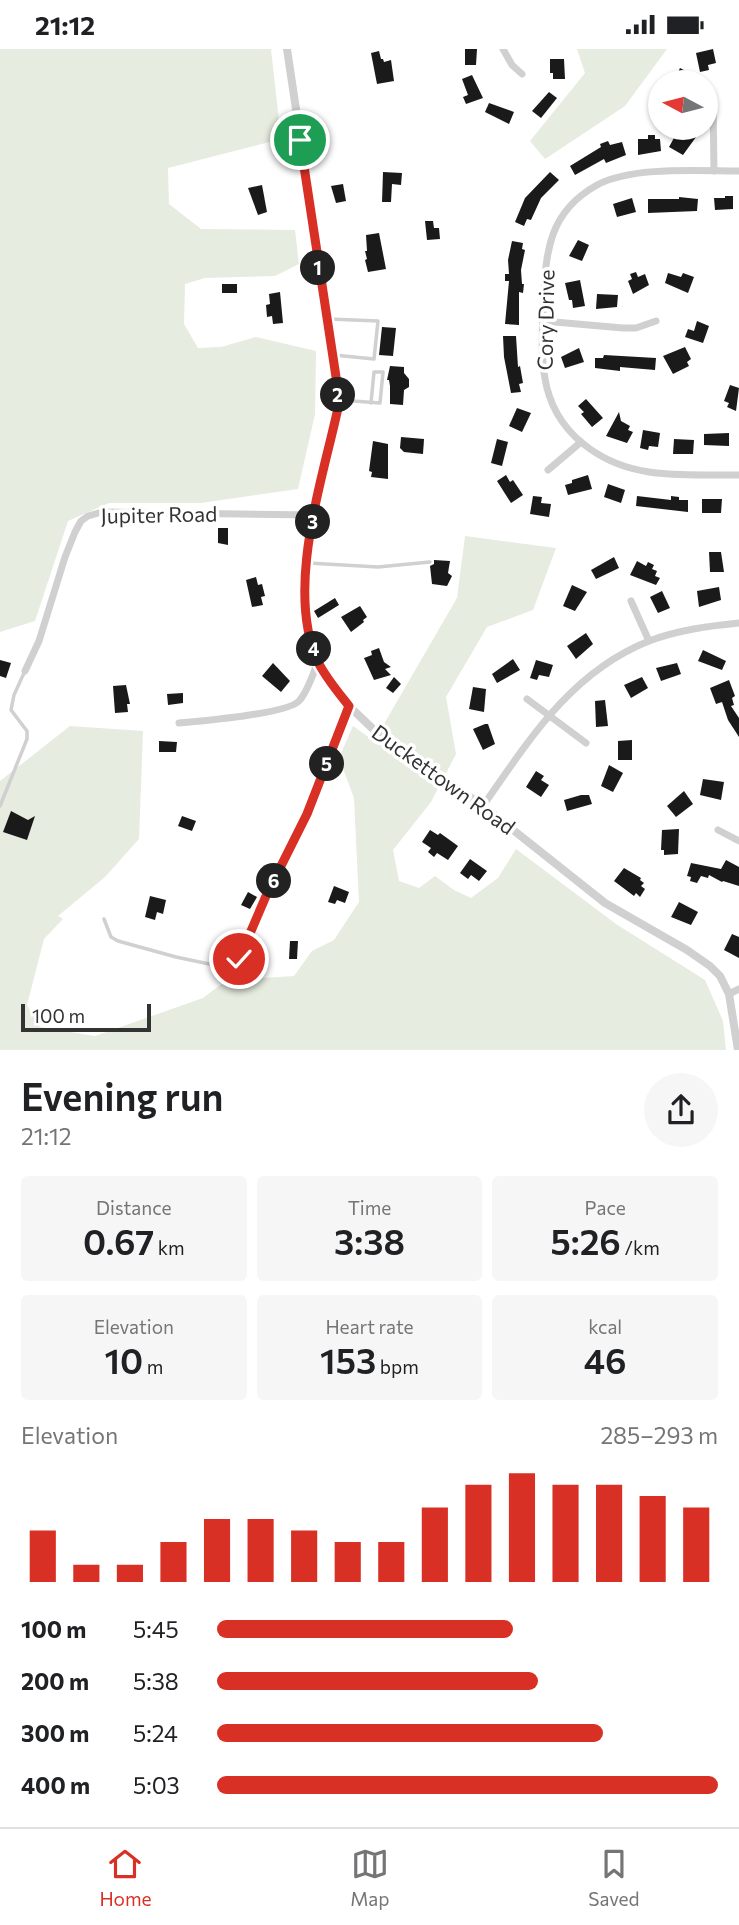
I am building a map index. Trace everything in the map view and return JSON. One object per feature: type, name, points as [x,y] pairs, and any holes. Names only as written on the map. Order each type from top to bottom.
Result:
[{"type":"street","name":"Duckettown Road","points":[[287,49],[334,355],[338,400],[306,562],[305,611],[318,661],[349,706],[374,730],[483,806],[605,903],[710,966],[720,976],[729,994],[738,1050]]},
{"type":"street","points":[[503,49],[512,65],[522,73]]},
{"type":"street","points":[[714,140],[714,171]]},
{"type":"street","name":"Cory Drive","points":[[739,171],[620,176],[595,186],[573,203],[555,226],[546,259],[542,369],[547,391],[560,420],[581,442],[610,461],[640,472],[739,475]]},
{"type":"street","points":[[543,321],[623,328],[636,328],[656,321]]},
{"type":"street","points":[[548,470],[581,442]]},
{"type":"street","name":"Jupiter Road","points":[[25,671],[42,630],[65,557],[81,521],[88,516],[102,512],[315,515]]},
{"type":"street","points":[[631,601],[649,641]]},
{"type":"street","points":[[483,806],[548,715],[608,663],[649,641],[702,627],[739,623]]},
{"type":"street","points":[[179,723],[293,705],[303,695],[318,661]]},
{"type":"street","points":[[527,699],[586,743]]},
{"type":"street","points":[[266,896],[307,814],[349,706]]},
{"type":"street","points":[[718,830],[739,841]]},
{"type":"street","points":[[729,994],[739,989]]},
{"type":"lane","points":[[327,319],[378,321],[374,359],[334,355]]},
{"type":"lane","points":[[338,400],[371,403],[380,403],[383,372],[374,372],[371,403]]},
{"type":"lane","points":[[306,562],[378,567],[430,562]]},
{"type":"lane","points":[[0,806],[27,739],[27,731],[12,710],[14,695],[25,671]]},
{"type":"lane","points":[[104,919],[111,937],[117,941],[214,965],[229,966],[239,959],[266,896]]},
{"type":"shaded area","points":[[0,49],[271,49],[281,139],[168,168],[169,204],[201,229],[295,230],[299,264],[275,276],[205,278],[185,284],[184,324],[198,348],[221,347],[256,337],[316,351],[315,414],[298,489],[201,503],[109,503],[68,521],[35,621],[0,632]]},
{"type":"shaded area","points":[[577,49],[667,49],[652,70],[648,70],[648,75],[625,106],[545,159],[530,141],[585,73]]},
{"type":"shaded area","points":[[465,536],[556,548],[533,610],[487,627],[446,697],[456,754],[431,802],[393,850],[399,881],[419,888],[435,876],[471,898],[498,878],[516,849],[616,924],[705,980],[723,1021],[726,1050],[0,1050],[0,781],[70,726],[143,731],[139,839],[105,877],[58,916],[63,919],[44,939],[27,1005],[40,1027],[95,1036],[203,998],[227,980],[294,976],[312,951],[334,940],[359,902],[354,798],[339,758],[353,726],[374,741],[457,598]]},
{"type":"building","points":[[465,49],[477,49],[476,65],[465,65]]},
{"type":"building","points":[[713,49],[716,63],[708,65],[709,70],[700,70],[696,53]]},
{"type":"building","points":[[379,51],[384,62],[391,60],[394,81],[377,84],[371,53]]},
{"type":"building","points":[[550,59],[564,59],[565,79],[553,79]]},
{"type":"building","points":[[472,75],[483,98],[466,104],[463,97],[468,95],[462,79]]},
{"type":"building","points":[[549,92],[557,98],[541,118],[532,111]]},
{"type":"building","points":[[489,103],[514,112],[509,124],[485,112]]},
{"type":"building","points":[[638,139],[660,140],[661,151],[638,155]]},
{"type":"building","points":[[673,140],[694,140],[683,155],[669,147]]},
{"type":"building","points":[[608,141],[610,145],[622,142],[626,155],[606,163],[604,159],[575,175],[570,166]]},
{"type":"building","points":[[383,172],[402,173],[401,185],[392,184],[391,202],[382,202]]},
{"type":"building","points":[[550,172],[559,180],[541,198],[531,220],[527,219],[524,226],[515,222],[525,198]]},
{"type":"building","points":[[343,184],[346,201],[336,203],[331,186]]},
{"type":"building","points":[[262,185],[267,212],[258,215],[248,188]]},
{"type":"building","points":[[733,196],[733,209],[715,210],[714,198]]},
{"type":"building","points":[[632,198],[636,212],[617,217],[613,204]]},
{"type":"building","points":[[648,199],[698,199],[697,211],[648,213]]},
{"type":"building","points":[[425,221],[433,221],[434,228],[439,228],[440,239],[427,240]]},
{"type":"building","points":[[379,233],[386,269],[368,272],[365,260],[366,235]]},
{"type":"building","points":[[578,240],[589,245],[582,261],[569,256]]},
{"type":"building","points":[[512,241],[523,243],[522,249],[525,250],[521,270],[523,293],[519,292],[519,325],[505,324],[509,281],[505,281],[505,274],[509,274],[508,260]]},
{"type":"building","points":[[636,272],[638,277],[645,274],[649,285],[633,294],[628,281],[632,279],[630,274]]},
{"type":"building","points":[[668,273],[681,277],[683,273],[694,277],[688,293],[665,283]]},
{"type":"building","points":[[580,280],[585,306],[573,308],[565,283]]},
{"type":"building","points":[[222,284],[237,284],[237,293],[222,293]]},
{"type":"building","points":[[280,292],[283,323],[273,324],[272,316],[267,317],[266,305],[270,304],[269,294]]},
{"type":"building","points":[[597,294],[618,295],[617,307],[596,309]]},
{"type":"building","points":[[697,321],[709,326],[703,343],[685,337],[688,329],[694,331]]},
{"type":"building","points":[[382,327],[396,328],[393,356],[379,355]]},
{"type":"building","points":[[503,336],[516,336],[518,367],[520,366],[523,383],[519,384],[521,392],[511,393]]},
{"type":"building","points":[[685,347],[691,359],[687,362],[689,366],[673,374],[663,356]]},
{"type":"building","points":[[579,348],[584,362],[565,368],[561,357]]},
{"type":"building","points":[[604,355],[656,358],[655,370],[620,367],[620,371],[595,368],[595,358],[603,358]]},
{"type":"building","points":[[390,366],[404,367],[404,373],[409,379],[409,387],[404,390],[403,405],[390,404],[390,386],[387,380]]},
{"type":"building","points":[[730,385],[739,388],[736,411],[727,407],[729,403],[724,401]]},
{"type":"building","points":[[586,399],[603,418],[592,427],[578,406]]},
{"type":"building","points":[[517,408],[531,413],[522,432],[509,426]]},
{"type":"building","points":[[619,412],[621,421],[630,426],[628,430],[633,432],[627,443],[606,436]]},
{"type":"building","points":[[643,430],[660,433],[658,447],[649,446],[648,450],[640,448]]},
{"type":"building","points":[[729,433],[729,446],[704,445],[704,434]]},
{"type":"building","points":[[401,437],[424,439],[423,454],[404,452],[400,448]]},
{"type":"building","points":[[497,439],[508,442],[502,466],[491,463]]},
{"type":"building","points":[[674,439],[694,440],[693,454],[673,454]]},
{"type":"building","points":[[373,441],[388,444],[388,479],[371,477],[372,472],[369,471]]},
{"type":"building","points":[[506,475],[523,495],[511,503],[497,481]]},
{"type":"building","points":[[588,475],[592,489],[568,495],[565,485]]},
{"type":"building","points":[[608,484],[625,490],[621,503],[604,497]]},
{"type":"building","points":[[533,496],[542,497],[541,503],[551,504],[549,517],[530,514]]},
{"type":"building","points":[[637,496],[671,500],[671,496],[679,497],[679,500],[688,500],[688,512],[636,506]]},
{"type":"building","points":[[702,499],[722,499],[721,513],[702,513]]},
{"type":"building","points":[[218,528],[228,528],[228,545],[218,543]]},
{"type":"building","points":[[709,552],[721,552],[724,572],[710,572]]},
{"type":"building","points":[[614,557],[619,568],[596,579],[591,570]]},
{"type":"building","points":[[434,560],[450,561],[448,573],[452,576],[447,586],[432,584],[430,566],[434,564]]},
{"type":"building","points":[[637,561],[646,566],[648,562],[654,565],[652,569],[657,571],[655,576],[660,578],[656,585],[630,575]]},
{"type":"building","points":[[256,577],[258,585],[262,584],[265,596],[261,597],[263,605],[252,607],[246,580]]},
{"type":"building","points":[[572,585],[587,592],[575,611],[563,606]]},
{"type":"building","points":[[719,587],[721,600],[699,607],[697,591]]},
{"type":"building","points":[[662,591],[670,608],[658,613],[650,597]]},
{"type":"building","points":[[335,598],[339,605],[318,618],[314,611]]},
{"type":"building","points":[[360,606],[367,617],[351,632],[341,617]]},
{"type":"building","points":[[586,633],[593,644],[576,659],[567,646]]},
{"type":"building","points":[[379,648],[384,662],[391,667],[385,669],[391,675],[374,680],[364,658]]},
{"type":"building","points":[[703,650],[726,661],[722,670],[698,661]]},
{"type":"building","points":[[513,659],[520,670],[497,683],[492,674]]},
{"type":"building","points":[[0,660],[11,663],[6,678],[0,676]]},
{"type":"building","points":[[536,660],[553,665],[549,677],[539,675],[537,680],[530,678]]},
{"type":"building","points":[[273,663],[290,681],[281,692],[262,676]]},
{"type":"building","points":[[677,663],[681,674],[661,681],[656,668]]},
{"type":"building","points":[[394,677],[401,684],[393,693],[386,688]]},
{"type":"building","points":[[642,677],[648,688],[631,698],[624,685]]},
{"type":"building","points":[[729,680],[735,696],[732,698],[734,705],[731,706],[739,718],[739,737],[728,720],[722,702],[716,704],[710,688]]},
{"type":"building","points":[[126,685],[130,704],[127,704],[128,712],[115,713],[113,686]]},
{"type":"building","points":[[473,687],[486,689],[484,712],[469,709]]},
{"type":"building","points":[[183,693],[183,703],[168,705],[167,694]]},
{"type":"building","points":[[605,700],[608,726],[596,727],[595,701]]},
{"type":"building","points":[[488,724],[495,744],[483,750],[473,729]]},
{"type":"building","points":[[632,740],[632,760],[618,760],[618,741]]},
{"type":"building","points":[[159,741],[177,742],[176,752],[159,752]]},
{"type":"building","points":[[609,765],[623,773],[613,792],[601,786]]},
{"type":"building","points":[[536,771],[544,776],[541,780],[549,785],[541,797],[526,787]]},
{"type":"building","points":[[703,779],[724,782],[721,800],[700,795]]},
{"type":"building","points":[[684,791],[693,804],[676,817],[667,806]]},
{"type":"building","points":[[589,795],[592,804],[567,811],[564,800]]},
{"type":"building","points":[[11,811],[28,820],[35,816],[27,840],[3,832]]},
{"type":"building","points":[[182,816],[196,821],[192,831],[178,826]]},
{"type":"building","points":[[679,829],[678,854],[664,855],[664,850],[661,850],[662,830]]},
{"type":"building","points":[[430,830],[438,835],[440,833],[458,846],[448,860],[437,853],[434,857],[428,852],[431,848],[422,842]]},
{"type":"building","points":[[470,859],[487,871],[479,881],[471,875],[468,879],[460,873]]},
{"type":"building","points":[[726,860],[739,867],[739,886],[709,875],[708,878],[701,876],[697,883],[690,881],[691,877],[687,876],[691,863],[721,869]]},
{"type":"building","points":[[624,868],[641,878],[644,883],[641,886],[645,889],[640,897],[636,893],[634,896],[614,881]]},
{"type":"building","points":[[334,886],[349,892],[345,903],[337,900],[335,904],[328,902]]},
{"type":"building","points":[[248,892],[257,897],[250,909],[241,905]]},
{"type":"building","points":[[150,896],[166,900],[163,914],[157,912],[155,920],[145,917]]},
{"type":"building","points":[[679,902],[698,912],[691,925],[671,917]]},
{"type":"building","points":[[732,934],[739,937],[739,958],[724,950]]},
{"type":"building","points":[[290,941],[298,941],[297,959],[289,959]]},
{"type":"route","points":[[239,959],[266,896],[307,814],[349,706],[318,661],[305,611],[305,571],[309,540],[338,408],[338,390],[300,140]]}]
